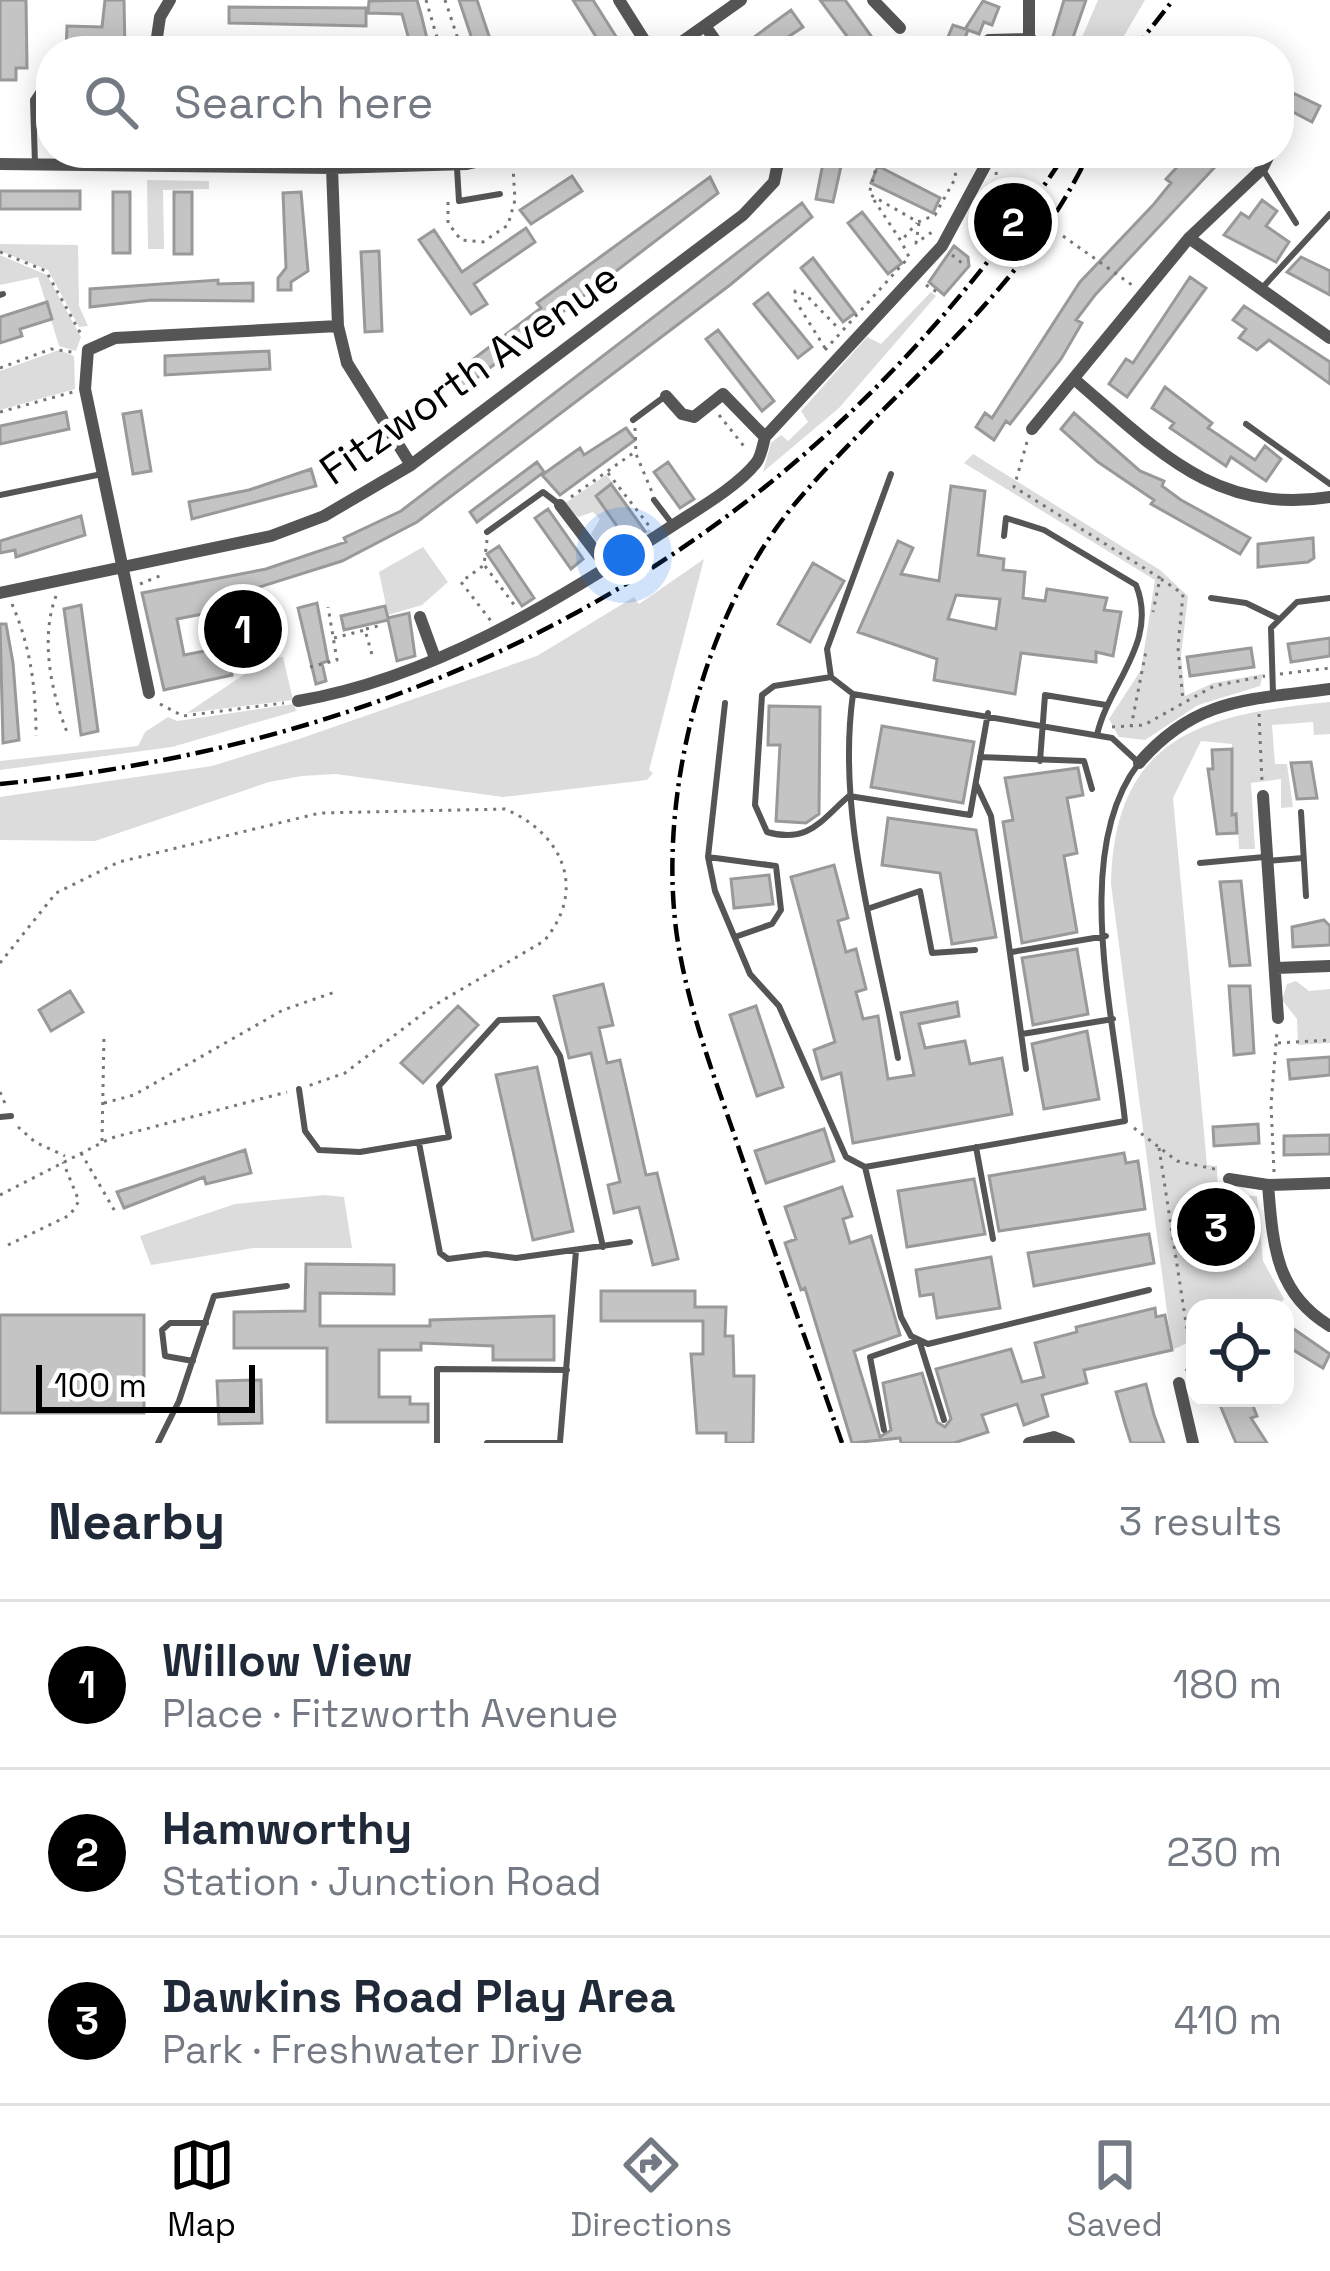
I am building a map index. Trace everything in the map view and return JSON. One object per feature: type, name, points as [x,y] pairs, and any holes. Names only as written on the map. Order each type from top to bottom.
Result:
[{"type":"street","points":[[157,36],[160,16],[170,0]]},
{"type":"street","points":[[619,0],[642,36]]},
{"type":"street","points":[[691,36],[741,0]]},
{"type":"street","points":[[873,0],[900,28]]},
{"type":"street","points":[[1029,0],[1030,36]]},
{"type":"street","points":[[705,26],[712,36]]},
{"type":"street","points":[[0,164],[35,164]]},
{"type":"street","points":[[332,168],[338,326],[359,389],[411,466]]},
{"type":"street","name":"Fitzworth Avenue","points":[[3,592],[271,536],[324,516],[411,466],[743,215],[774,182],[777,168]]},
{"type":"street","points":[[298,701],[338,694],[435,658],[540,609],[673,525],[757,462],[765,437],[915,277],[951,230],[984,168]]},
{"type":"street","points":[[1032,429],[1189,238],[1262,169]]},
{"type":"street","points":[[1189,238],[1330,338]]},
{"type":"street","points":[[149,693],[85,389],[89,352],[115,338],[338,326]]},
{"type":"street","points":[[1074,380],[1160,452],[1217,487],[1265,502],[1330,497]]},
{"type":"street","points":[[666,395],[688,416],[723,394],[765,437]]},
{"type":"street","points":[[560,506],[608,568]]},
{"type":"street","points":[[420,616],[435,658]]},
{"type":"street","points":[[1139,764],[1192,716],[1266,697],[1330,689]]},
{"type":"street","points":[[1263,796],[1278,1018]]},
{"type":"street","points":[[1276,968],[1330,966]]},
{"type":"street","points":[[1229,1179],[1271,1185],[1330,1183]]},
{"type":"street","points":[[1271,1185],[1278,1269],[1290,1290],[1330,1326]]},
{"type":"street","points":[[1179,1383],[1193,1443]]},
{"type":"street","points":[[1029,1443],[1054,1437],[1069,1443]]},
{"type":"lane","points":[[35,164],[36,96]]},
{"type":"lane","points":[[457,168],[459,201],[500,194]]},
{"type":"lane","points":[[1262,169],[1296,223]]},
{"type":"lane","points":[[1261,289],[1330,214]]},
{"type":"lane","points":[[633,420],[666,395]]},
{"type":"lane","points":[[1246,424],[1330,484]]},
{"type":"lane","points":[[0,495],[102,473]]},
{"type":"lane","points":[[725,703],[708,856],[750,974],[779,1006],[846,1157],[865,1167],[1125,1120],[1102,849],[1119,795],[1139,764],[1112,738],[988,713],[853,694],[831,677],[827,650],[891,474]]},
{"type":"lane","points":[[487,532],[543,491],[560,506]]},
{"type":"lane","points":[[654,500],[673,525]]},
{"type":"lane","points":[[1004,536],[1006,518],[1028,524],[1123,572],[1136,585],[1136,655],[1096,735]]},
{"type":"lane","points":[[1211,598],[1246,603],[1277,619]]},
{"type":"lane","points":[[1266,697],[1267,642],[1277,619],[1297,602],[1330,598]]},
{"type":"lane","points":[[831,677],[774,686],[762,695],[756,757],[759,825],[786,836],[820,828],[849,796]]},
{"type":"lane","points":[[853,694],[845,750],[849,796],[898,1058]]},
{"type":"lane","points":[[1040,760],[1045,695],[1108,705]]},
{"type":"lane","points":[[849,796],[970,815],[988,713]]},
{"type":"lane","points":[[980,757],[1084,761],[1092,789]]},
{"type":"lane","points":[[976,783],[991,816],[1026,1069]]},
{"type":"lane","points":[[1301,812],[1306,896]]},
{"type":"lane","points":[[708,856],[776,866],[781,910],[772,924],[734,938]]},
{"type":"lane","points":[[1200,863],[1303,858]]},
{"type":"lane","points":[[870,908],[920,891],[932,953],[975,950]]},
{"type":"lane","points":[[1012,952],[1106,936]]},
{"type":"lane","points":[[299,1089],[305,1131],[320,1150],[360,1152],[449,1137],[439,1086],[455,1063],[500,1020],[538,1019],[560,1056],[603,1247]]},
{"type":"lane","points":[[1022,1034],[1114,1019]]},
{"type":"lane","points":[[0,1117],[10,1116]]},
{"type":"lane","points":[[418,1143],[440,1253],[448,1259],[577,1251],[629,1242]]},
{"type":"lane","points":[[976,1147],[993,1239]]},
{"type":"lane","points":[[865,1167],[901,1317],[919,1340],[944,1420]]},
{"type":"lane","points":[[487,1443],[560,1443],[577,1251]]},
{"type":"lane","points":[[158,1443],[220,1292],[286,1286]]},
{"type":"lane","points":[[884,1430],[870,1357],[919,1340],[928,1344],[1149,1290]]},
{"type":"lane","points":[[193,1360],[165,1356],[162,1330],[170,1323],[206,1322]]},
{"type":"lane","points":[[436,1443],[437,1369],[567,1370]]},
{"type":"path","points":[[426,0],[437,36]]},
{"type":"path","points":[[446,0],[457,36]]},
{"type":"path","points":[[874,168],[866,189],[918,222]]},
{"type":"path","points":[[901,241],[918,222],[935,215],[956,177],[955,168]]},
{"type":"path","points":[[841,331],[795,291],[795,301],[824,353],[909,256],[873,197]]},
{"type":"path","points":[[1009,216],[1013,203]]},
{"type":"path","points":[[1024,223],[1034,215]]},
{"type":"path","points":[[918,222],[917,244],[941,226],[951,230]]},
{"type":"path","points":[[1063,236],[1143,293]]},
{"type":"path","points":[[0,252],[46,271],[89,352]]},
{"type":"path","points":[[915,277],[940,294]]},
{"type":"path","points":[[0,368],[51,349],[89,352]]},
{"type":"path","points":[[0,412],[85,389]]},
{"type":"path","points":[[711,404],[752,455]]},
{"type":"path","points":[[633,420],[636,451],[654,500]]},
{"type":"path","points":[[560,506],[636,451]]},
{"type":"path","points":[[607,472],[655,533]]},
{"type":"path","points":[[632,503],[652,488]]},
{"type":"path","points":[[487,532],[484,565],[519,611]]},
{"type":"path","points":[[136,562],[139,578],[161,573],[163,579],[140,584],[142,591]]},
{"type":"path","points":[[484,565],[460,582],[493,623]]},
{"type":"path","points":[[63,578],[46,626],[56,678],[54,699],[67,732]]},
{"type":"path","points":[[1160,578],[1183,594],[1178,648],[1183,702]]},
{"type":"path","points":[[3,592],[33,661],[29,687],[36,736]]},
{"type":"path","points":[[310,667],[337,660],[328,607]]},
{"type":"path","points":[[332,638],[382,625]]},
{"type":"path","points":[[364,630],[373,658]]},
{"type":"path","points":[[33,661],[49,657]]},
{"type":"path","points":[[149,693],[183,716],[298,701]]},
{"type":"path","points":[[1263,796],[1266,697]]},
{"type":"path","points":[[0,964],[45,903],[78,880],[119,862],[320,813],[505,809],[531,820],[563,855],[567,890],[557,926],[544,941],[433,1006],[345,1073],[101,1142],[0,1196]]},
{"type":"path","points":[[104,1103],[134,1095],[283,1010],[335,992]]},
{"type":"path","points":[[1271,1185],[1278,1018]]},
{"type":"path","points":[[101,1142],[104,1035]]},
{"type":"path","points":[[1277,1043],[1330,1040]]},
{"type":"path","points":[[0,1092],[10,1116],[34,1142],[64,1159],[80,1201],[70,1215],[8,1244]]},
{"type":"path","points":[[1125,1120],[1177,1161],[1217,1168],[1229,1179]]},
{"type":"path","points":[[1159,1148],[1192,1361],[1179,1383]]},
{"type":"path","points":[[80,1152],[116,1213]]},
{"type":"path","points":[[1277,1299],[1290,1290]]},
{"type":"shaded area","points":[[1098,0],[1145,0],[1124,36],[1083,36]]},
{"type":"shaded area","points":[[147,180],[209,181],[209,189],[163,190],[164,249],[148,249]]},
{"type":"shaded area","points":[[0,244],[78,245],[79,306],[88,326],[79,327],[48,270],[0,251]]},
{"type":"shaded area","points":[[0,255],[47,275],[81,337],[76,351],[59,346],[38,277],[0,285]]},
{"type":"shaded area","points":[[931,292],[936,296],[839,408],[763,472],[771,443],[781,435],[788,441],[808,422],[801,411],[867,337],[881,344]]},
{"type":"shaded area","points":[[59,350],[74,356],[75,389],[0,410],[0,371]]},
{"type":"shaded area","points":[[973,454],[1160,570],[1188,596],[1181,656],[1185,696],[1213,683],[1263,674],[1260,686],[1198,705],[1145,740],[1119,737],[1109,719],[1141,670],[1155,580],[964,463]]},
{"type":"shaded area","points":[[606,475],[613,483],[596,496],[629,543],[649,529],[652,532],[610,559],[591,534],[600,519],[593,512],[578,517],[564,504]]},
{"type":"shaded area","points":[[423,547],[448,582],[422,605],[388,615],[379,572]]},
{"type":"shaded area","points":[[704,559],[649,770],[653,773],[647,780],[503,797],[336,774],[302,776],[269,782],[95,841],[0,840],[0,797],[212,766],[299,739],[537,656],[634,597],[639,604]]},
{"type":"shaded area","points":[[283,657],[293,700],[187,713],[267,659]]},
{"type":"shaded area","points":[[1330,702],[1330,734],[1314,735],[1313,722],[1272,725],[1275,764],[1287,764],[1293,807],[1281,808],[1281,779],[1251,783],[1255,849],[1239,849],[1237,814],[1232,814],[1232,744],[1201,741],[1173,798],[1207,1165],[1217,1166],[1218,1195],[1257,1196],[1263,1261],[1284,1299],[1186,1299],[1186,1344],[1172,1350],[1111,884],[1116,834],[1129,794],[1149,764],[1175,742],[1207,726],[1285,707]]},
{"type":"shaded area","points":[[294,704],[296,711],[172,747],[0,770],[0,761],[138,746],[145,732],[168,717],[177,721]]},
{"type":"shaded area","points":[[1296,981],[1309,991],[1330,989],[1330,1043],[1298,1045],[1297,1019],[1282,1000],[1287,984]]},
{"type":"shaded area","points":[[344,1197],[352,1248],[253,1248],[151,1265],[140,1236],[235,1204]]},
{"type":"building","points":[[0,0],[26,0],[27,68],[16,68],[16,80],[0,80]]},
{"type":"building","points":[[105,0],[124,0],[125,36],[67,36],[67,26],[102,27]]},
{"type":"building","points":[[417,0],[426,36],[408,36],[402,14],[368,13],[369,1]]},
{"type":"building","points":[[459,0],[477,0],[489,36],[471,36]]},
{"type":"building","points":[[573,0],[593,0],[616,36],[596,36]]},
{"type":"building","points":[[820,0],[845,0],[871,36],[847,36]]},
{"type":"building","points":[[1064,0],[1086,0],[1074,36],[1053,36]]},
{"type":"building","points":[[983,1],[999,7],[992,25],[984,22],[979,34],[968,30],[966,36],[948,36],[953,25],[965,29]]},
{"type":"building","points":[[229,7],[366,8],[366,26],[229,23]]},
{"type":"building","points":[[791,10],[803,27],[790,36],[755,36]]},
{"type":"building","points":[[1294,93],[1320,106],[1312,122],[1294,113]]},
{"type":"building","points":[[822,168],[841,168],[833,202],[816,199]]},
{"type":"building","points":[[877,168],[882,168],[940,198],[933,213],[871,183]]},
{"type":"building","points":[[1176,168],[1214,168],[1095,295],[1076,320],[1082,323],[1061,359],[994,440],[976,427],[985,413],[992,418],[1080,282],[1154,204],[1171,183],[1166,179]]},
{"type":"building","points":[[572,176],[582,191],[531,224],[520,210]]},
{"type":"building","points":[[710,177],[718,193],[457,393],[447,379],[541,308],[537,303]]},
{"type":"building","points":[[0,191],[80,191],[80,209],[0,209]]},
{"type":"building","points":[[113,192],[130,192],[130,253],[113,253]]},
{"type":"building","points":[[174,192],[192,192],[192,254],[174,254]]},
{"type":"building","points":[[301,192],[308,271],[291,282],[291,290],[278,290],[278,278],[286,268],[283,193]]},
{"type":"building","points":[[1262,200],[1277,211],[1266,226],[1289,242],[1276,262],[1224,235],[1241,213],[1249,218]]},
{"type":"building","points":[[802,203],[812,217],[730,285],[417,522],[342,561],[250,590],[261,640],[230,645],[223,610],[177,619],[184,655],[226,647],[232,675],[164,690],[142,593],[266,569],[346,542],[344,538],[401,511]]},
{"type":"building","points":[[862,212],[902,263],[888,274],[848,223]]},
{"type":"building","points":[[526,228],[535,242],[474,284],[487,304],[471,314],[419,240],[434,230],[462,272]]},
{"type":"building","points":[[954,246],[968,257],[969,266],[944,295],[929,282]]},
{"type":"building","points":[[379,251],[382,331],[365,332],[361,252]]},
{"type":"building","points":[[1301,257],[1330,271],[1330,295],[1287,272]]},
{"type":"building","points":[[813,258],[855,313],[843,322],[801,268]]},
{"type":"building","points":[[1190,277],[1206,288],[1127,397],[1109,384],[1126,359],[1133,363]]},
{"type":"building","points":[[218,280],[218,284],[253,283],[253,301],[151,300],[90,307],[90,289]]},
{"type":"building","points":[[768,293],[812,347],[798,358],[754,304]]},
{"type":"building","points":[[47,302],[52,319],[20,329],[22,336],[0,343],[0,317]]},
{"type":"building","points":[[1244,306],[1330,362],[1330,384],[1269,340],[1257,350],[1239,338],[1246,329],[1233,320]]},
{"type":"building","points":[[718,330],[774,401],[762,411],[706,339]]},
{"type":"building","points":[[269,351],[270,369],[165,375],[165,356]]},
{"type":"building","points":[[1165,387],[1212,423],[1208,428],[1255,460],[1265,446],[1281,459],[1266,481],[1231,457],[1226,466],[1170,428],[1174,423],[1152,408]]},
{"type":"building","points":[[141,411],[151,471],[133,474],[123,414]]},
{"type":"building","points":[[66,412],[69,429],[0,444],[0,426]]},
{"type":"building","points":[[1074,413],[1140,471],[1164,481],[1162,486],[1181,500],[1250,538],[1240,554],[1151,504],[1154,500],[1098,462],[1061,429]]},
{"type":"building","points":[[626,428],[635,440],[560,495],[542,475],[580,448],[584,455]]},
{"type":"building","points":[[537,462],[544,472],[477,522],[470,512]]},
{"type":"building","points":[[668,462],[694,499],[680,508],[654,472]]},
{"type":"building","points":[[311,469],[316,486],[192,519],[189,502],[249,490]]},
{"type":"building","points":[[611,484],[645,531],[628,542],[596,496]]},
{"type":"building","points":[[951,486],[985,491],[978,555],[1004,559],[1003,570],[1025,572],[1023,598],[1045,601],[1047,589],[1107,598],[1104,610],[1121,612],[1113,656],[1096,652],[1096,662],[1021,653],[1015,694],[934,680],[937,659],[858,632],[898,541],[913,548],[901,574],[939,581]],"holes":[[[956,595],[1000,599],[996,629],[948,619]]]},
{"type":"building","points":[[548,509],[583,559],[571,569],[535,518]]},
{"type":"building","points":[[81,516],[85,535],[16,557],[15,550],[0,553],[0,541]]},
{"type":"building","points":[[1313,538],[1314,558],[1308,562],[1258,567],[1258,544]]},
{"type":"building","points":[[499,546],[534,598],[522,606],[487,554]]},
{"type":"building","points":[[813,563],[844,581],[810,642],[778,624]]},
{"type":"building","points":[[317,603],[328,661],[322,663],[326,681],[316,684],[298,608]]},
{"type":"building","points":[[81,605],[98,731],[81,735],[64,609]]},
{"type":"building","points":[[385,606],[388,618],[409,613],[415,656],[397,661],[388,620],[344,630],[341,616]]},
{"type":"building","points":[[0,624],[6,624],[13,663],[19,740],[3,743]]},
{"type":"building","points":[[1330,638],[1330,656],[1291,662],[1288,644]]},
{"type":"building","points":[[1251,648],[1254,667],[1190,676],[1187,657]]},
{"type":"building","points":[[769,706],[820,707],[819,814],[806,823],[776,821],[780,745],[768,745]]},
{"type":"building","points":[[882,726],[974,742],[963,803],[871,787]]},
{"type":"building","points":[[1232,749],[1232,815],[1236,814],[1237,833],[1217,834],[1208,769],[1213,769],[1212,750]]},
{"type":"building","points":[[1311,762],[1317,798],[1297,799],[1291,763]]},
{"type":"building","points":[[1078,768],[1083,795],[1067,798],[1077,853],[1064,856],[1077,932],[1022,943],[1003,822],[1013,820],[1005,778]]},
{"type":"building","points":[[888,818],[976,830],[996,937],[952,944],[940,873],[882,865]]},
{"type":"building","points":[[834,865],[848,918],[838,921],[846,952],[856,949],[866,989],[856,992],[863,1019],[878,1016],[888,1079],[914,1075],[901,1013],[957,1002],[959,1016],[919,1024],[925,1048],[965,1041],[970,1064],[1002,1058],[1012,1114],[853,1143],[841,1073],[822,1079],[814,1050],[835,1042],[791,877]]},
{"type":"building","points":[[769,875],[773,904],[734,908],[731,879]]},
{"type":"building","points":[[1241,881],[1250,965],[1230,966],[1220,882]]},
{"type":"building","points":[[1324,920],[1330,926],[1330,945],[1293,947],[1292,927]]},
{"type":"building","points":[[1077,949],[1088,1014],[1033,1025],[1022,958]]},
{"type":"building","points":[[603,984],[613,1025],[599,1028],[607,1063],[620,1060],[646,1175],[657,1173],[678,1259],[653,1265],[639,1207],[614,1213],[608,1185],[620,1182],[591,1053],[569,1058],[554,996]]},
{"type":"building","points":[[1229,986],[1250,986],[1254,1053],[1234,1055]]},
{"type":"building","points":[[70,991],[83,1012],[51,1031],[39,1010]]},
{"type":"building","points":[[458,1006],[478,1025],[423,1083],[401,1063]]},
{"type":"building","points":[[756,1006],[783,1087],[757,1096],[730,1015]]},
{"type":"building","points":[[1087,1031],[1099,1099],[1044,1109],[1032,1044]]},
{"type":"building","points":[[1330,1057],[1330,1075],[1290,1079],[1288,1060]]},
{"type":"building","points":[[537,1067],[573,1231],[533,1240],[496,1075]]},
{"type":"building","points":[[1258,1124],[1259,1143],[1214,1146],[1213,1127]]},
{"type":"building","points":[[824,1129],[834,1161],[766,1183],[755,1151]]},
{"type":"building","points":[[1330,1135],[1330,1154],[1284,1155],[1284,1136]]},
{"type":"building","points":[[245,1150],[251,1173],[206,1184],[204,1177],[124,1208],[117,1192]]},
{"type":"building","points":[[1124,1153],[1126,1163],[1138,1161],[1145,1209],[999,1231],[989,1176]]},
{"type":"building","points":[[974,1179],[985,1234],[907,1247],[898,1191]]},
{"type":"building","points":[[842,1187],[852,1216],[843,1219],[850,1243],[871,1236],[900,1335],[854,1351],[880,1437],[891,1430],[883,1383],[922,1373],[937,1422],[945,1427],[951,1419],[936,1369],[1011,1349],[1022,1382],[1044,1377],[1035,1343],[1077,1332],[1076,1327],[1155,1308],[1156,1317],[1165,1315],[1172,1350],[1084,1370],[1087,1383],[1042,1395],[1048,1416],[1024,1425],[1017,1404],[982,1415],[988,1432],[954,1443],[901,1443],[900,1438],[852,1443],[805,1288],[801,1290],[785,1243],[796,1239],[785,1207]]},
{"type":"building","points":[[1149,1234],[1154,1263],[1034,1286],[1028,1253]]},
{"type":"building","points":[[991,1257],[1000,1308],[937,1318],[933,1294],[920,1296],[916,1270]]},
{"type":"building","points":[[306,1264],[394,1265],[394,1294],[320,1293],[320,1326],[430,1326],[430,1320],[554,1316],[554,1360],[493,1360],[493,1346],[421,1343],[421,1350],[379,1350],[379,1397],[410,1397],[410,1404],[428,1404],[428,1422],[327,1422],[327,1348],[234,1348],[234,1312],[305,1311]]},
{"type":"building","points":[[601,1291],[695,1291],[695,1307],[726,1307],[725,1336],[733,1336],[734,1376],[754,1376],[753,1443],[726,1443],[726,1433],[697,1433],[691,1354],[703,1354],[703,1321],[601,1321]]},
{"type":"building","points":[[0,1315],[144,1315],[144,1413],[0,1413]]},
{"type":"building","points":[[1294,1329],[1330,1354],[1323,1368],[1294,1350]]},
{"type":"building","points":[[261,1380],[262,1423],[219,1424],[217,1381]]},
{"type":"building","points":[[1146,1384],[1164,1443],[1131,1443],[1125,1424],[1116,1392]]},
{"type":"building","points":[[1221,1407],[1253,1407],[1257,1416],[1251,1418],[1267,1443],[1236,1443]]},
{"type":"railway","points":[[1145,36],[1173,0]]},
{"type":"railway","points":[[0,784],[165,760],[322,720],[470,665],[608,594],[738,508],[857,406],[967,288],[1055,168]]},
{"type":"railway","points":[[842,1443],[688,992],[673,887],[681,768],[713,650],[766,544],[837,457],[994,294],[1029,251],[1081,168]]},
{"type":"place","name":"Hamworthy","points":[[1013,222]]},
{"type":"place","name":"Willow View","points":[[243,629]]},
{"type":"place","name":"Dawkins Road Play Area","points":[[1216,1227]]}]
